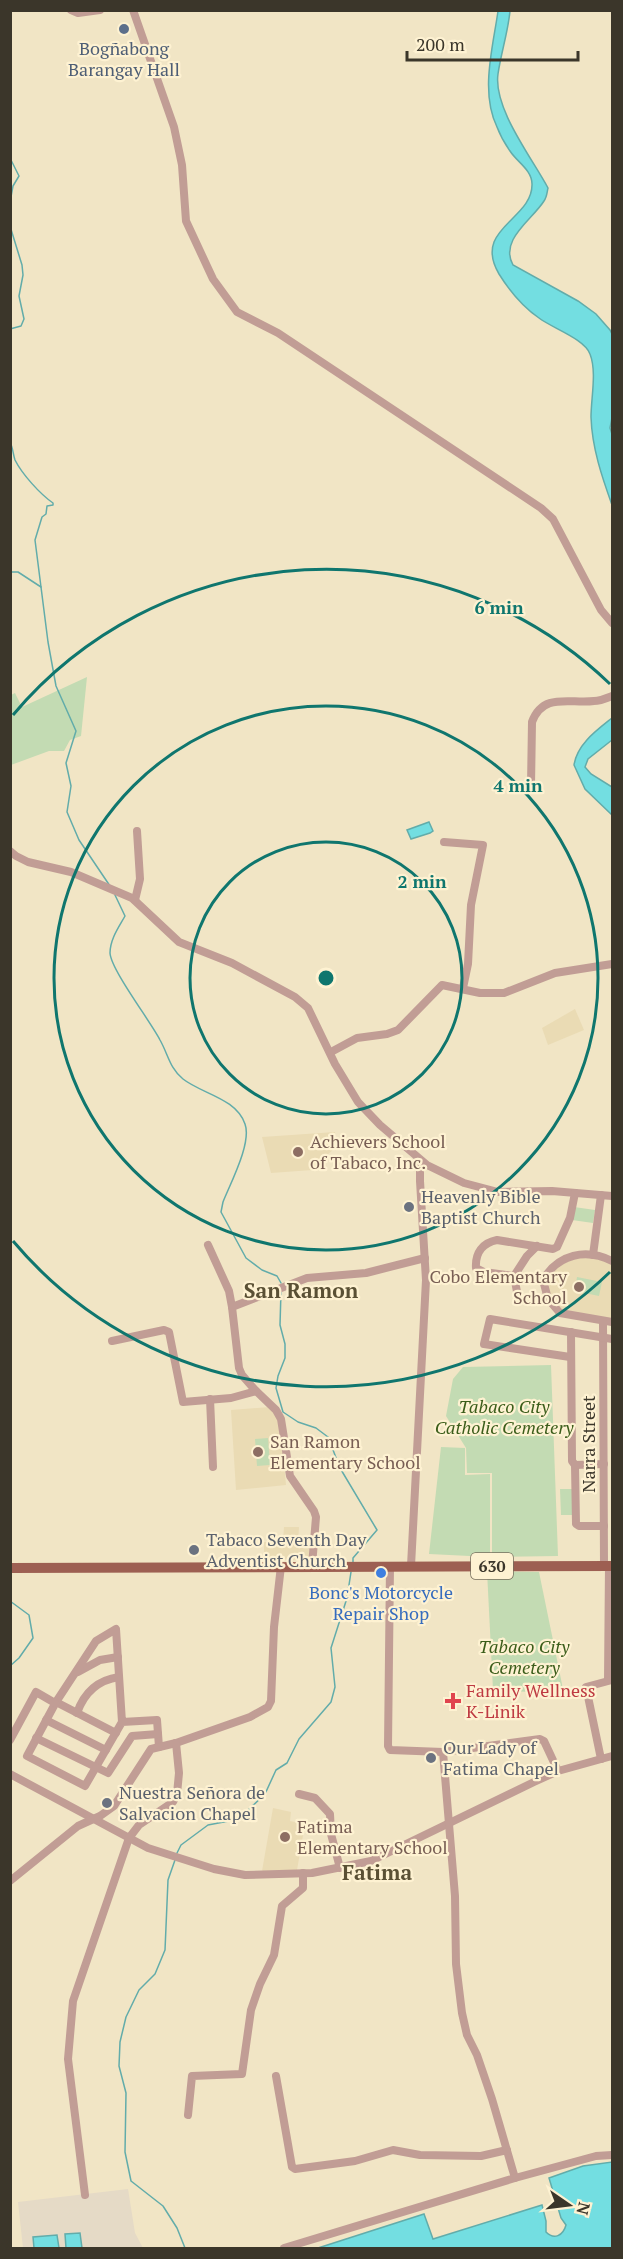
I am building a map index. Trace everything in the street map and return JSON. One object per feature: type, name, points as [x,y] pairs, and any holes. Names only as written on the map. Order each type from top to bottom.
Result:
[{"type":"main road","name":"630","points":[[10,1568],[608,1566]]},
{"type":"street","points":[[71,10],[78,13],[100,10]]},
{"type":"street","points":[[134,10],[174,127],[182,165],[186,221],[213,279],[237,312],[278,333],[541,508],[553,519],[601,610],[612,623]]},
{"type":"street","points":[[531,786],[532,722],[535,713],[552,701],[596,701],[612,696]]},
{"type":"street","points":[[135,900],[140,879],[137,831]]},
{"type":"street","points":[[444,842],[483,845],[471,905],[468,964],[463,988]]},
{"type":"street","points":[[10,851],[28,862],[71,872],[120,892],[135,900],[179,942],[232,963],[295,997],[308,1008],[331,1052],[334,1064],[362,1107],[422,1162],[439,1172],[480,1189],[498,1192],[552,1191],[612,1196]]},
{"type":"street","points":[[331,1052],[357,1038],[387,1034],[398,1030],[440,986],[445,984],[480,993],[504,993],[555,974],[612,964]]},
{"type":"street","points":[[411,1566],[426,1290],[420,1181],[422,1162]]},
{"type":"street","points":[[562,1259],[557,1247],[570,1218],[575,1193]]},
{"type":"street","points":[[594,1255],[601,1196]]},
{"type":"street","points":[[543,1280],[480,1271],[476,1264],[481,1247],[485,1243],[497,1240],[553,1249],[557,1247]]},
{"type":"street","points":[[208,1245],[229,1291],[239,1368],[242,1375],[276,1410],[281,1419],[290,1476],[316,1516],[312,1566]]},
{"type":"street","points":[[518,1297],[514,1276],[527,1256],[537,1246]]},
{"type":"street","points":[[612,1261],[594,1255],[577,1255],[562,1259],[552,1266],[543,1280],[548,1299],[560,1313],[612,1322]]},
{"type":"street","points":[[232,1307],[316,1276],[366,1273],[425,1258]]},
{"type":"street","points":[[570,1357],[484,1344],[490,1319],[612,1338]]},
{"type":"street","name":"Narra Street","points":[[603,1322],[604,1464],[608,1507],[604,1526],[608,1566],[610,1680]]},
{"type":"street","points":[[112,1341],[164,1330],[170,1332],[183,1402],[241,1396],[256,1391]]},
{"type":"street","points":[[571,1332],[572,1461],[575,1465],[576,1526],[604,1526]]},
{"type":"street","points":[[210,1399],[213,1467]]},
{"type":"street","points":[[575,1465],[604,1464]]},
{"type":"street","points":[[10,1881],[78,1826],[114,1806],[148,1752],[250,1717],[268,1707],[271,1701],[273,1626],[281,1566]]},
{"type":"street","points":[[390,1566],[388,1746],[390,1750],[443,1752],[540,1739],[544,1741],[558,1772]]},
{"type":"street","points":[[116,1629],[118,1657],[122,1722],[85,1786],[27,1756],[56,1702],[96,1641],[116,1629]]},
{"type":"street","points":[[75,1673],[100,1660],[118,1657]]},
{"type":"street","points":[[77,1713],[89,1691],[109,1678],[119,1677]]},
{"type":"street","points":[[601,1759],[586,1687],[610,1680]]},
{"type":"street","points":[[10,1740],[36,1692],[116,1733]]},
{"type":"street","points":[[46,1720],[106,1750]]},
{"type":"street","points":[[122,1722],[157,1720],[159,1747]]},
{"type":"street","points":[[36,1738],[108,1773],[132,1736],[158,1734]]},
{"type":"street","points":[[85,2195],[68,2059],[73,2001],[129,1838],[140,1824],[172,1802],[177,1794],[179,1773],[176,1743]]},
{"type":"street","points":[[443,1752],[455,1896],[456,1964],[462,2013],[467,2035],[477,2055],[515,2178]]},
{"type":"street","points":[[10,1774],[129,1838],[171,1857],[245,1875],[303,1874],[340,1868],[380,1857],[558,1772],[612,1756]]},
{"type":"street","points":[[299,1794],[315,1798],[330,1814],[331,1834],[340,1868]]},
{"type":"street","points":[[188,2115],[192,2076],[242,2074],[251,2010],[274,1955],[282,1906],[303,1888],[303,1874]]},
{"type":"street","points":[[276,2076],[292,2167],[295,2169],[355,2161],[393,2150],[420,2155],[481,2156],[507,2150]]},
{"type":"street","points":[[284,2248],[515,2178],[596,2156],[612,2155]]},
{"type":"shaded area","points":[[575,1009],[584,1030],[548,1045],[542,1028]]},
{"type":"shaded area","name":"Achievers School of Tabaco, Inc.","points":[[335,1132],[335,1148],[326,1156],[326,1169],[271,1173],[262,1137]]},
{"type":"shaded area","name":"Cobo Elementary School","points":[[581,1256],[605,1259],[612,1265],[612,1318],[601,1320],[574,1315],[557,1307],[547,1293],[545,1281],[552,1269]]},
{"type":"shaded area","name":"San Ramon Elementary School","points":[[270,1407],[280,1419],[286,1485],[236,1490],[231,1410]]},
{"type":"shaded area","points":[[284,1527],[299,1527],[298,1543],[310,1543],[309,1560],[264,1559],[264,1542],[283,1542]]},
{"type":"shaded area","name":"Fatima Elementary School","points":[[273,1808],[291,1812],[290,1821],[305,1824],[297,1870],[262,1871]]},
{"type":"shaded area","points":[[128,2189],[135,2233],[143,2248],[23,2248],[18,2202]]},
{"type":"green space","points":[[87,677],[81,736],[70,740],[64,751],[49,751],[11,765],[11,695],[15,693],[22,707]]},
{"type":"green space","points":[[574,1207],[595,1210],[593,1223],[572,1220]]},
{"type":"green space","points":[[577,1277],[602,1282],[599,1296],[575,1291]]},
{"type":"green space","name":"Tabaco City Catholic Cemetery","points":[[551,1365],[558,1556],[492,1557],[492,1473],[467,1473],[466,1448],[446,1416],[453,1379],[463,1367]]},
{"type":"green space","points":[[268,1438],[270,1465],[257,1466],[255,1439]]},
{"type":"green space","points":[[441,1447],[465,1448],[465,1475],[490,1474],[490,1557],[429,1554]]},
{"type":"green space","points":[[560,1489],[573,1489],[573,1515],[561,1515]]},
{"type":"green space","name":"Tabaco City Cemetery","points":[[487,1571],[539,1572],[564,1694],[493,1690]]},
{"type":"water","points":[[498,11],[510,11],[498,74],[501,102],[515,132],[548,188],[544,201],[513,239],[510,256],[513,265],[578,301],[596,314],[612,334],[610,428],[612,434],[612,505],[593,440],[591,417],[593,369],[590,354],[582,343],[533,314],[499,274],[493,258],[493,246],[498,235],[523,207],[530,196],[532,184],[530,174],[504,142],[489,99],[489,69]]},
{"type":"water","points":[[612,718],[612,740],[588,759],[585,767],[591,774],[612,787],[612,815],[585,789],[574,765],[583,744]]},
{"type":"water","points":[[429,822],[433,831],[411,839],[407,830]]},
{"type":"water","points":[[612,2162],[612,2248],[318,2248],[424,2214],[433,2239],[542,2205],[546,2232],[552,2236],[558,2236],[566,2225],[561,2218],[549,2178],[583,2166]]},
{"type":"water","points":[[80,2233],[82,2248],[66,2248],[65,2234]]},
{"type":"water","points":[[57,2235],[59,2248],[34,2248],[33,2237]]},
{"type":"waterway","points":[[10,158],[19,176],[13,186],[10,202]]},
{"type":"waterway","points":[[10,226],[22,265],[23,275],[19,296],[24,319],[21,326],[10,329]]},
{"type":"waterway","points":[[10,442],[15,460],[22,471],[53,503],[47,506],[35,540],[56,686],[76,731],[66,763],[71,786],[67,812],[79,840],[110,886]]},
{"type":"waterway","points":[[10,572],[18,572],[41,587]]},
{"type":"waterway","points":[[115,895],[125,916],[115,933],[110,948],[112,961],[117,971],[179,1075],[191,1084],[226,1102],[241,1115],[245,1124],[246,1142],[221,1212],[246,1258],[262,1270],[277,1276],[281,1283]]},
{"type":"waterway","points":[[281,1291],[280,1325],[285,1344],[285,1358],[276,1388],[283,1412],[298,1422],[316,1428],[328,1437],[340,1468],[377,1530],[353,1558],[353,1562]]},
{"type":"waterway","points":[[176,1855],[181,1845],[208,1825],[229,1821],[243,1815],[265,1794],[276,1770],[287,1763],[299,1739],[331,1702],[335,1687],[331,1648],[347,1598],[351,1572]]},
{"type":"waterway","points":[[10,1601],[29,1615],[33,1638],[19,1658],[10,1666]]},
{"type":"waterway","points":[[175,1860],[168,1880],[165,1950],[155,1974],[139,1990],[126,2017],[120,2042],[119,2066],[126,2093],[125,2152],[131,2181],[163,2206],[177,2228],[185,2248]]},
{"type":"place","name":"Bogñabong Barangay Hall","points":[[124,29]]},
{"type":"place","name":"Achievers School of Tabaco, Inc.","points":[[298,1152]]},
{"type":"place","name":"Heavenly Bible Baptist Church","points":[[409,1207]]},
{"type":"place","name":"Cobo Elementary School","points":[[579,1287]]},
{"type":"place","name":"San Ramon Elementary School","points":[[258,1452]]},
{"type":"place","name":"Tabaco Seventh Day Adventist Church","points":[[194,1550]]},
{"type":"place","name":"Bonc's Motorcycle Repair Shop","points":[[381,1573]]},
{"type":"place","name":"Family Wellness K-Linik","points":[[453,1701]]},
{"type":"place","name":"Our Lady of Fatima Chapel","points":[[431,1758]]},
{"type":"place","name":"Nuestra Señora de Salvacion Chapel","points":[[107,1803]]},
{"type":"place","name":"Fatima Elementary School","points":[[285,1837]]},
{"type":"district","name":"San Ramon","points":[[301,1291]]},
{"type":"district","name":"Fatima","points":[[377,1873]]}]
